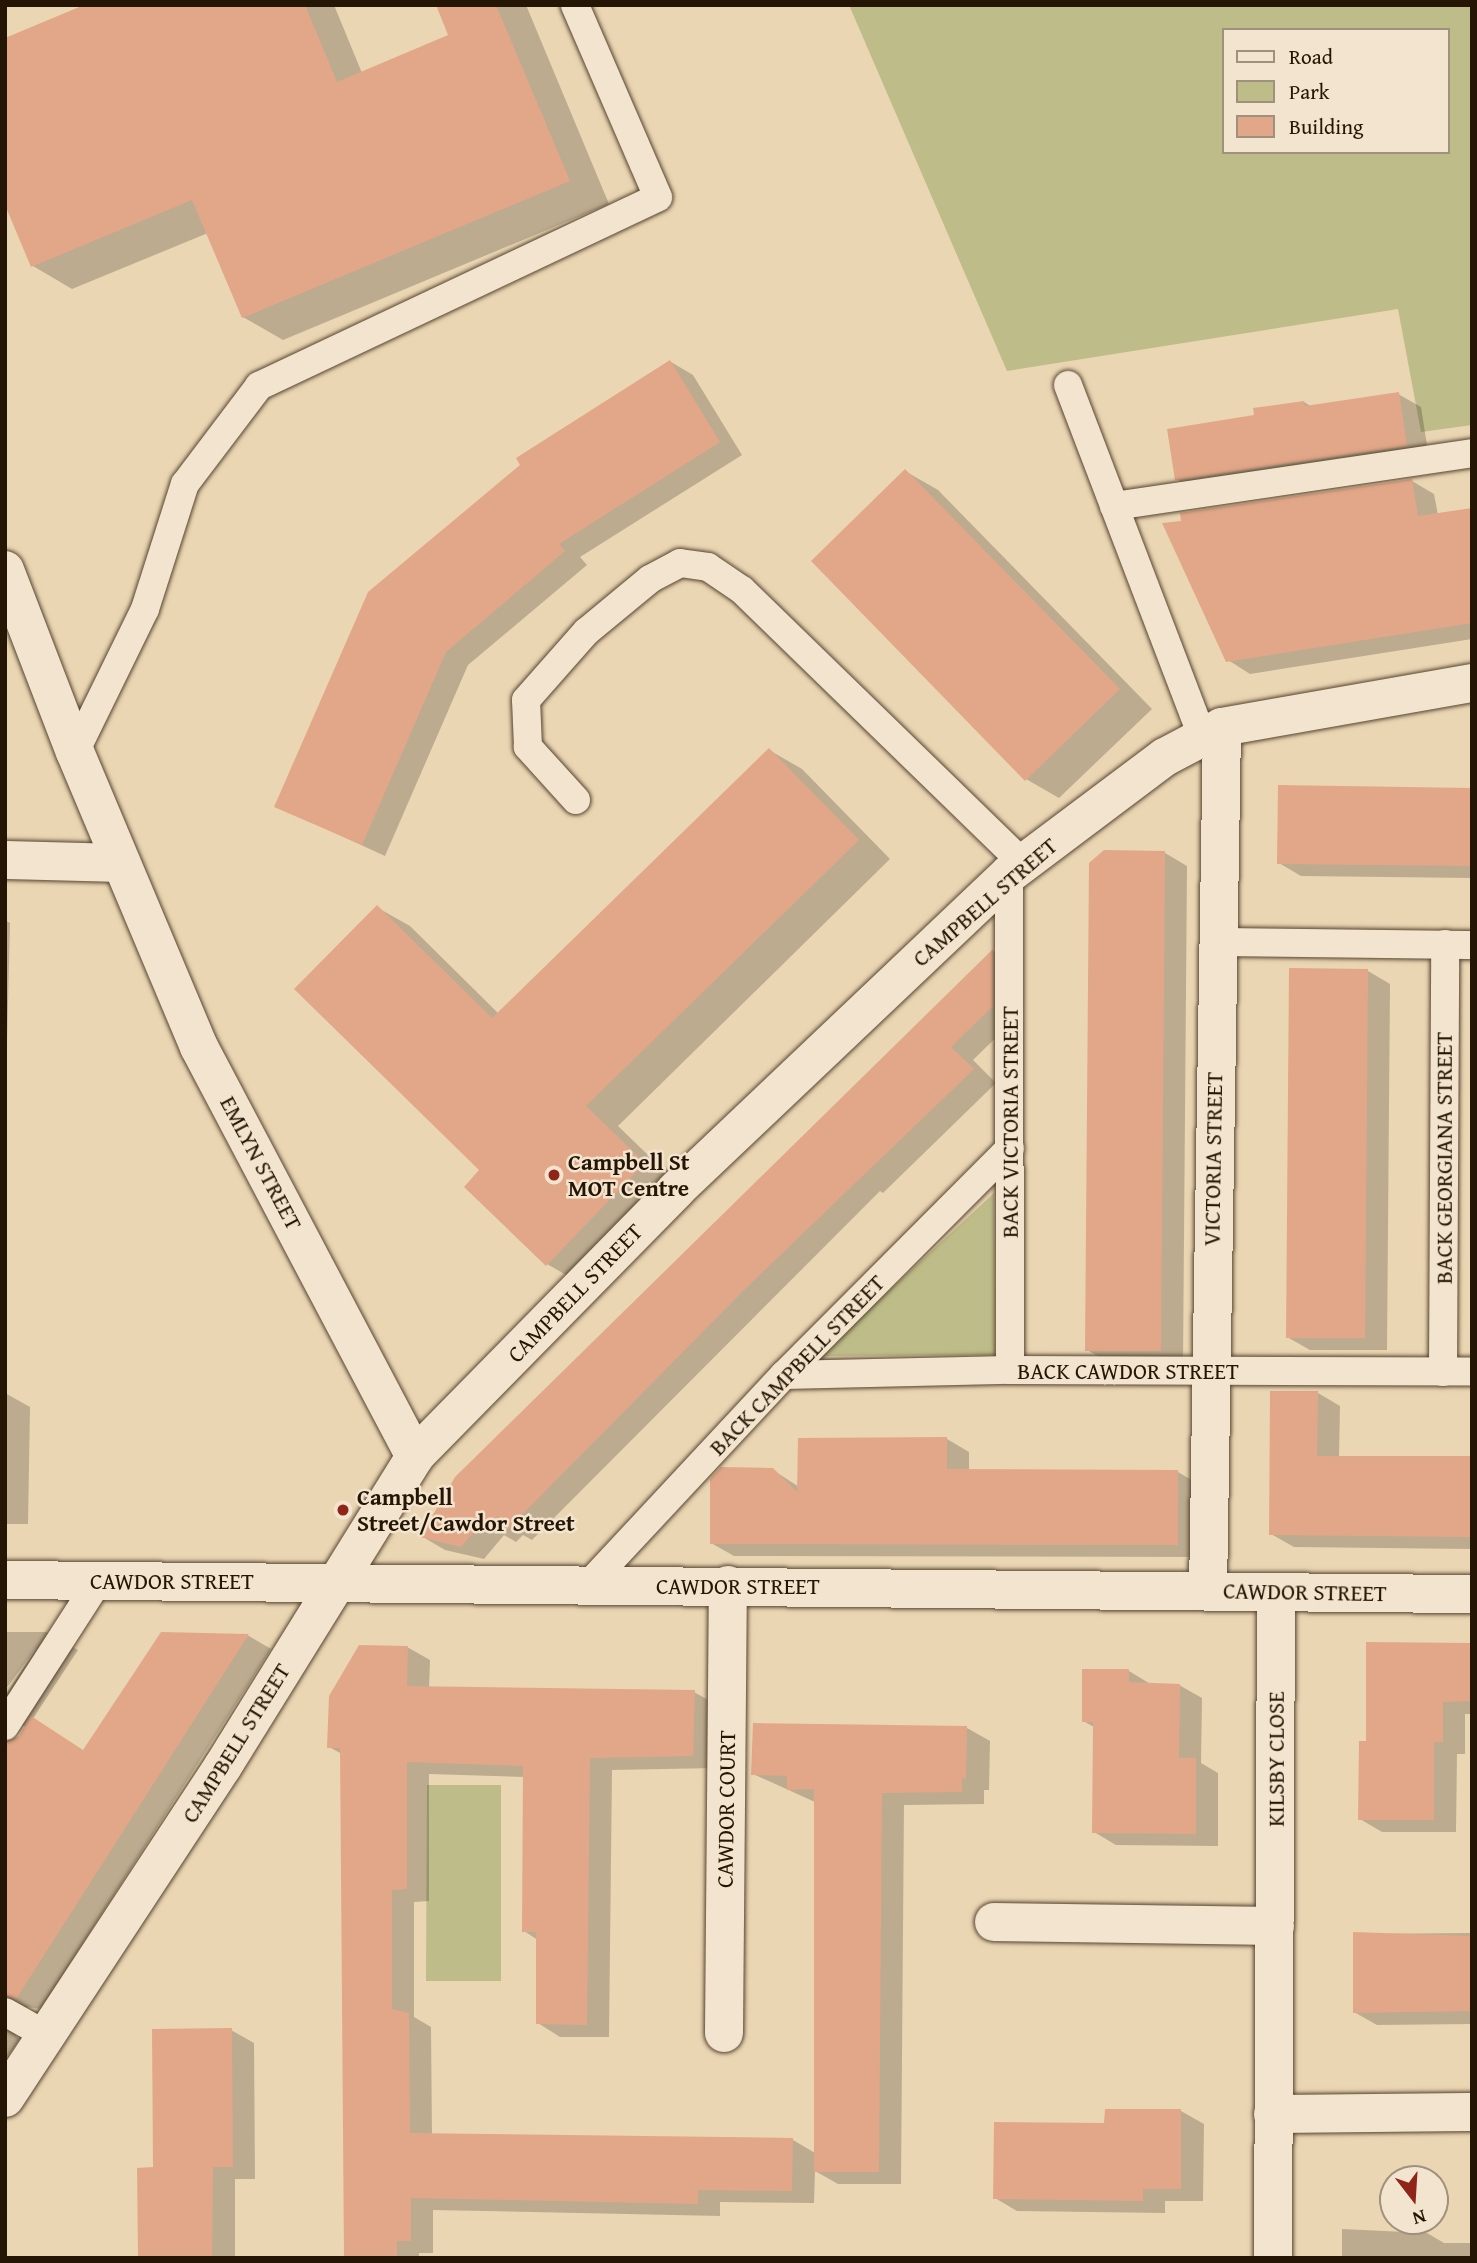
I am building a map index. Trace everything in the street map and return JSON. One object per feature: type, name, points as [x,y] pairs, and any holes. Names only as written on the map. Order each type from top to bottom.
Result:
[{"type":"street","name":"EMLYN STREET","points":[[5,570],[75,752],[200,1047],[415,1456]]},
{"type":"street","name":"CAMPBELL STREET","points":[[5,2098],[223,1766],[415,1456],[676,1190],[1016,868],[1165,757],[1212,731],[1472,683]]},
{"type":"street","name":"VICTORIA STREET","points":[[1208,1591],[1216,942],[1212,731]]},
{"type":"street","points":[[5,860],[121,863]]},
{"type":"street","name":"CAWDOR STREET","points":[[5,1580],[336,1581],[1472,1594]]},
{"type":"street","name":"CAWDOR COURT","points":[[724,2033],[728,1586]]},
{"type":"street","name":"KILSBY CLOSE","points":[[1273,2258],[1276,1592]]},
{"type":"street","points":[[994,1922],[1275,1926]]},
{"type":"street","points":[[1273,2114],[1472,2112]]},
{"type":"lane","points":[[75,752],[145,609],[185,484],[259,386],[659,197],[575,5]]},
{"type":"lane","points":[[1068,384],[1114,506],[1212,731]]},
{"type":"lane","points":[[1114,506],[1472,453]]},
{"type":"lane","points":[[576,800],[528,747],[526,700],[586,632],[650,579],[680,563],[708,567],[741,590],[1016,868]]},
{"type":"lane","name":"BACK VICTORIA STREET","points":[[1010,1370],[1010,1148],[1016,868]]},
{"type":"lane","points":[[1216,942],[1458,944]]},
{"type":"lane","name":"BACK GEORGIANA STREET","points":[[1443,1372],[1458,944]]},
{"type":"lane","name":"BACK CAMPBELL STREET","points":[[588,1585],[784,1375],[1010,1148]]},
{"type":"lane","name":"BACK CAWDOR STREET","points":[[784,1375],[1010,1370],[1472,1372]]},
{"type":"lane","points":[[5,1727],[99,1580]]},
{"type":"lane","points":[[5,2012],[46,2035]]},
{"type":"green space","points":[[849,5],[1472,5],[1472,425],[1421,432],[1398,309],[1007,371]]},
{"type":"green space","points":[[994,1193],[995,1355],[819,1356]]},
{"type":"green space","points":[[427,1785],[501,1785],[501,1981],[426,1981]]},
{"type":"building","points":[[84,5],[305,5],[337,82],[448,35],[436,5],[496,5],[570,181],[242,318],[192,200],[31,267],[5,205],[5,38]]},
{"type":"building","points":[[670,360],[720,442],[559,544],[565,551],[446,652],[362,845],[274,807],[368,592],[520,465],[516,458]]},
{"type":"building","points":[[1399,392],[1407,446],[1175,480],[1167,429],[1254,415],[1253,408],[1304,401],[1305,406]]},
{"type":"building","points":[[905,469],[1120,689],[1025,781],[811,561]]},
{"type":"building","points":[[1412,479],[1418,516],[1472,508],[1472,623],[1226,662],[1162,523],[1181,521],[1180,513]]},
{"type":"building","points":[[769,748],[859,840],[586,1106],[645,1163],[546,1266],[464,1187],[479,1170],[294,989],[377,905],[492,1018]]},
{"type":"building","points":[[1278,785],[1472,788],[1472,866],[1277,864]]},
{"type":"building","points":[[1104,850],[1165,851],[1161,1351],[1085,1351],[1089,863]]},
{"type":"building","points":[[993,949],[993,1006],[951,1047],[974,1069],[745,1289],[508,1529],[501,1522],[493,1530],[483,1521],[461,1547],[420,1537],[455,1477]]},
{"type":"building","points":[[1289,968],[1368,969],[1365,1338],[1286,1338]]},
{"type":"building","points":[[1270,1391],[1318,1391],[1317,1456],[1472,1456],[1472,1537],[1269,1535]]},
{"type":"building","points":[[947,1437],[947,1469],[1178,1470],[1178,1545],[710,1544],[710,1479],[721,1467],[773,1468],[797,1492],[798,1438]]},
{"type":"building","points":[[161,1632],[249,1634],[16,1999],[5,1995],[5,1742],[19,1736],[31,1716],[83,1750]]},
{"type":"building","points":[[1366,1642],[1472,1643],[1472,1701],[1443,1702],[1443,1742],[1434,1742],[1434,1820],[1358,1820],[1359,1741],[1366,1741]]},
{"type":"building","points":[[359,1645],[408,1646],[407,1686],[695,1690],[693,1756],[590,1758],[587,2025],[536,2024],[536,1932],[522,1932],[523,1766],[407,1762],[407,1889],[392,1890],[392,2009],[409,2013],[410,2133],[793,2138],[792,2191],[698,2190],[698,2204],[411,2198],[411,2241],[397,2241],[397,2258],[344,2258],[340,1748],[327,1748],[329,1696]]},
{"type":"building","points":[[1082,1669],[1129,1669],[1129,1682],[1180,1684],[1179,1758],[1196,1758],[1196,1834],[1092,1833],[1093,1722],[1082,1722]]},
{"type":"building","points":[[753,1723],[967,1726],[966,1779],[962,1778],[962,1792],[882,1793],[879,2172],[814,2172],[814,1789],[787,1790],[787,1776],[751,1775]]},
{"type":"building","points":[[1353,1932],[1472,1936],[1472,2011],[1353,2013]]},
{"type":"building","points":[[232,2028],[233,2167],[213,2167],[212,2258],[138,2258],[137,2168],[153,2167],[152,2029]]},
{"type":"building","points":[[1105,2109],[1181,2109],[1181,2189],[1143,2189],[1143,2201],[993,2199],[994,2122],[1104,2123]]},
{"type":"place","name":"Campbell St MOT Centre","points":[[554,1175]]},
{"type":"place","name":"Campbell Street/Cawdor Street","points":[[343,1510]]}]
